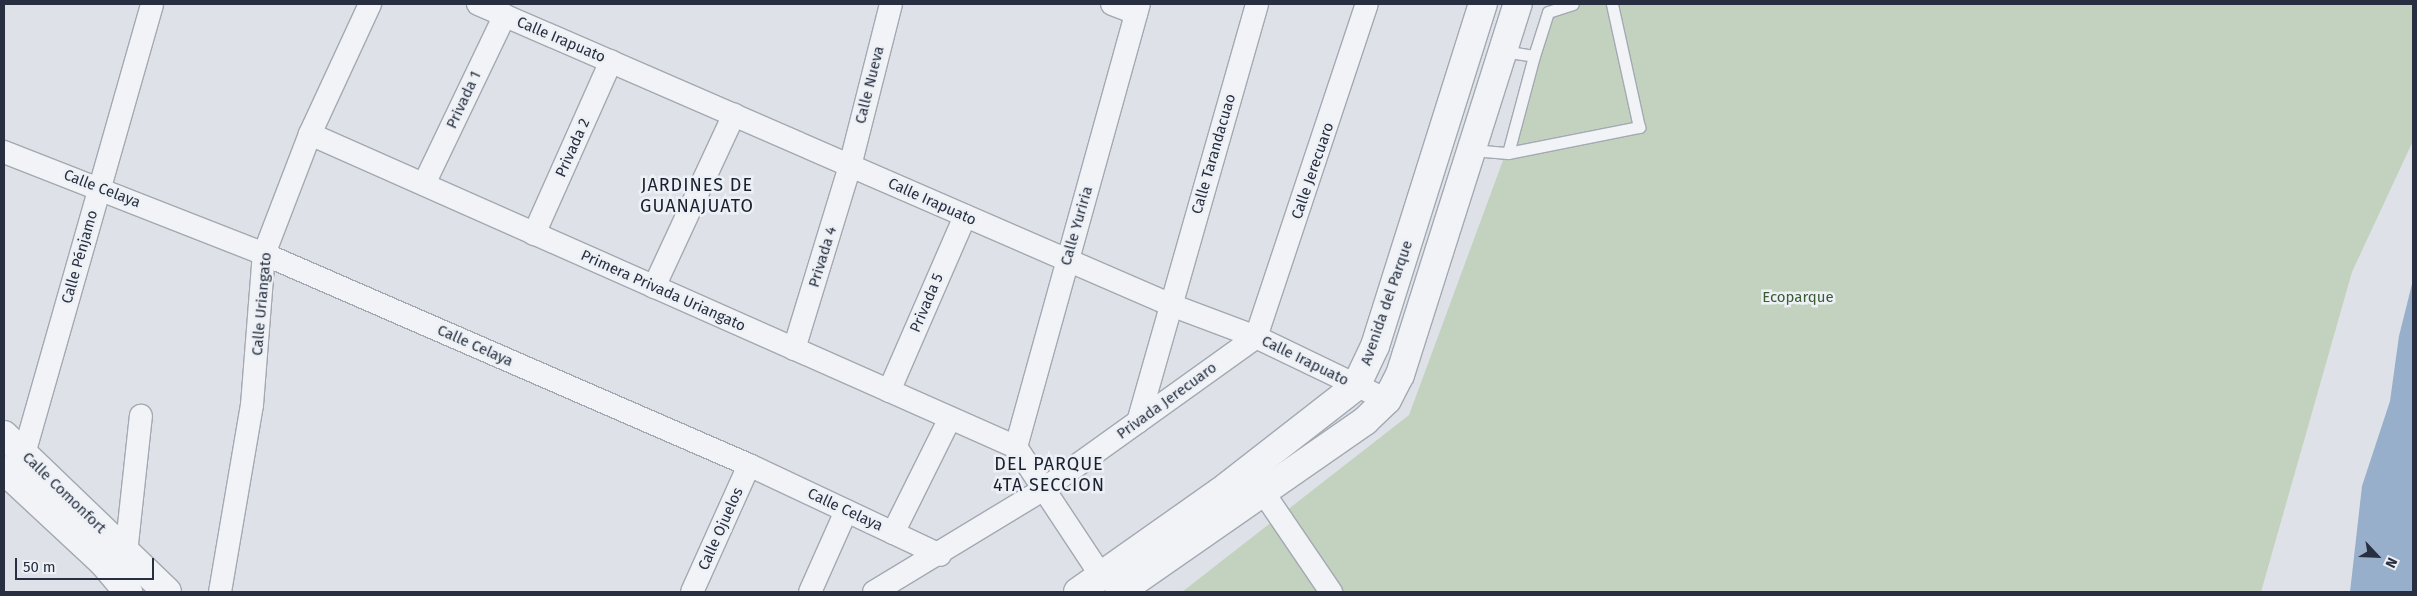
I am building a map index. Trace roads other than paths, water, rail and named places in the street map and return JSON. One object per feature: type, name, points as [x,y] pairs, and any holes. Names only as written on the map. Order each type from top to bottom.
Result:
[{"type":"street","name":"Calle Pénjamo","points":[[14,469],[100,187],[152,4]]},
{"type":"street","name":"Calle Uriangato","points":[[220,592],[252,405],[264,254],[310,134],[370,4]]},
{"type":"street","name":"Calle Irapuato","points":[[478,4],[1170,305],[1256,337],[1387,400]]},
{"type":"street","name":"Calle Nueva","points":[[850,166],[891,4]]},
{"type":"street","points":[[1112,4],[1138,8]]},
{"type":"street","name":"Calle Tarandacuao","points":[[1138,422],[1257,4]]},
{"type":"street","name":"Calle Jerecuaro","points":[[1256,337],[1367,4]]},
{"type":"street","name":"Avenida del Parque","points":[[1110,584],[1220,492],[1356,386],[1375,346],[1483,4]]},
{"type":"street","name":"Avenida del Parque","points":[[1078,592],[1110,584],[1263,492],[1365,421],[1387,400],[1400,375],[1518,4]]},
{"type":"street","name":"Calle Yuriria","points":[[1016,447],[1138,8]]},
{"type":"street","name":"Privada 1","points":[[424,184],[505,16]]},
{"type":"street","name":"Privada 2","points":[[534,234],[611,62]]},
{"type":"street","points":[[654,287],[734,115]]},
{"type":"street","name":"Primera Privada Uriangato","points":[[310,134],[1016,447]]},
{"type":"street","name":"Calle Celaya","points":[[4,152],[100,187],[264,254],[749,465],[940,555]]},
{"type":"street","name":"Privada 4","points":[[794,349],[850,166]]},
{"type":"street","name":"Privada 5","points":[[889,391],[965,216]]},
{"type":"street","name":"Privada Jerecuaro","points":[[874,592],[940,555],[1044,489],[1256,337]]},
{"type":"street","points":[[126,553],[141,416]]},
{"type":"street","points":[[894,533],[950,418]]},
{"type":"street","name":"Calle Comonfort","points":[[4,435],[14,469],[128,592]]},
{"type":"street","points":[[1016,447],[1110,584]]},
{"type":"street","name":"Calle Ojuelos","points":[[692,592],[749,465]]},
{"type":"street","name":"Calle Comonfort","points":[[14,469],[126,553],[168,592]]},
{"type":"street","points":[[1263,492],[1331,592]]},
{"type":"street","points":[[810,592],[846,511]]},
{"type":"lane","points":[[1508,153],[1548,12],[1573,4]]},
{"type":"lane","points":[[1472,150],[1508,153],[1639,127],[1612,4]]},
{"type":"lane","points":[[1503,51],[1534,56]]},
{"type":"water","points":[[2413,280],[2413,592],[2350,592],[2362,486],[2390,401],[2399,336]]},
{"type":"district","name":"JARDINES DE GUANAJUATO","points":[[697,196]]},
{"type":"district","name":"DEL PARQUE 4TA SECCION","points":[[1049,475]]},
{"type":"park label","name":"Ecoparque","points":[[1798,298]]}]
